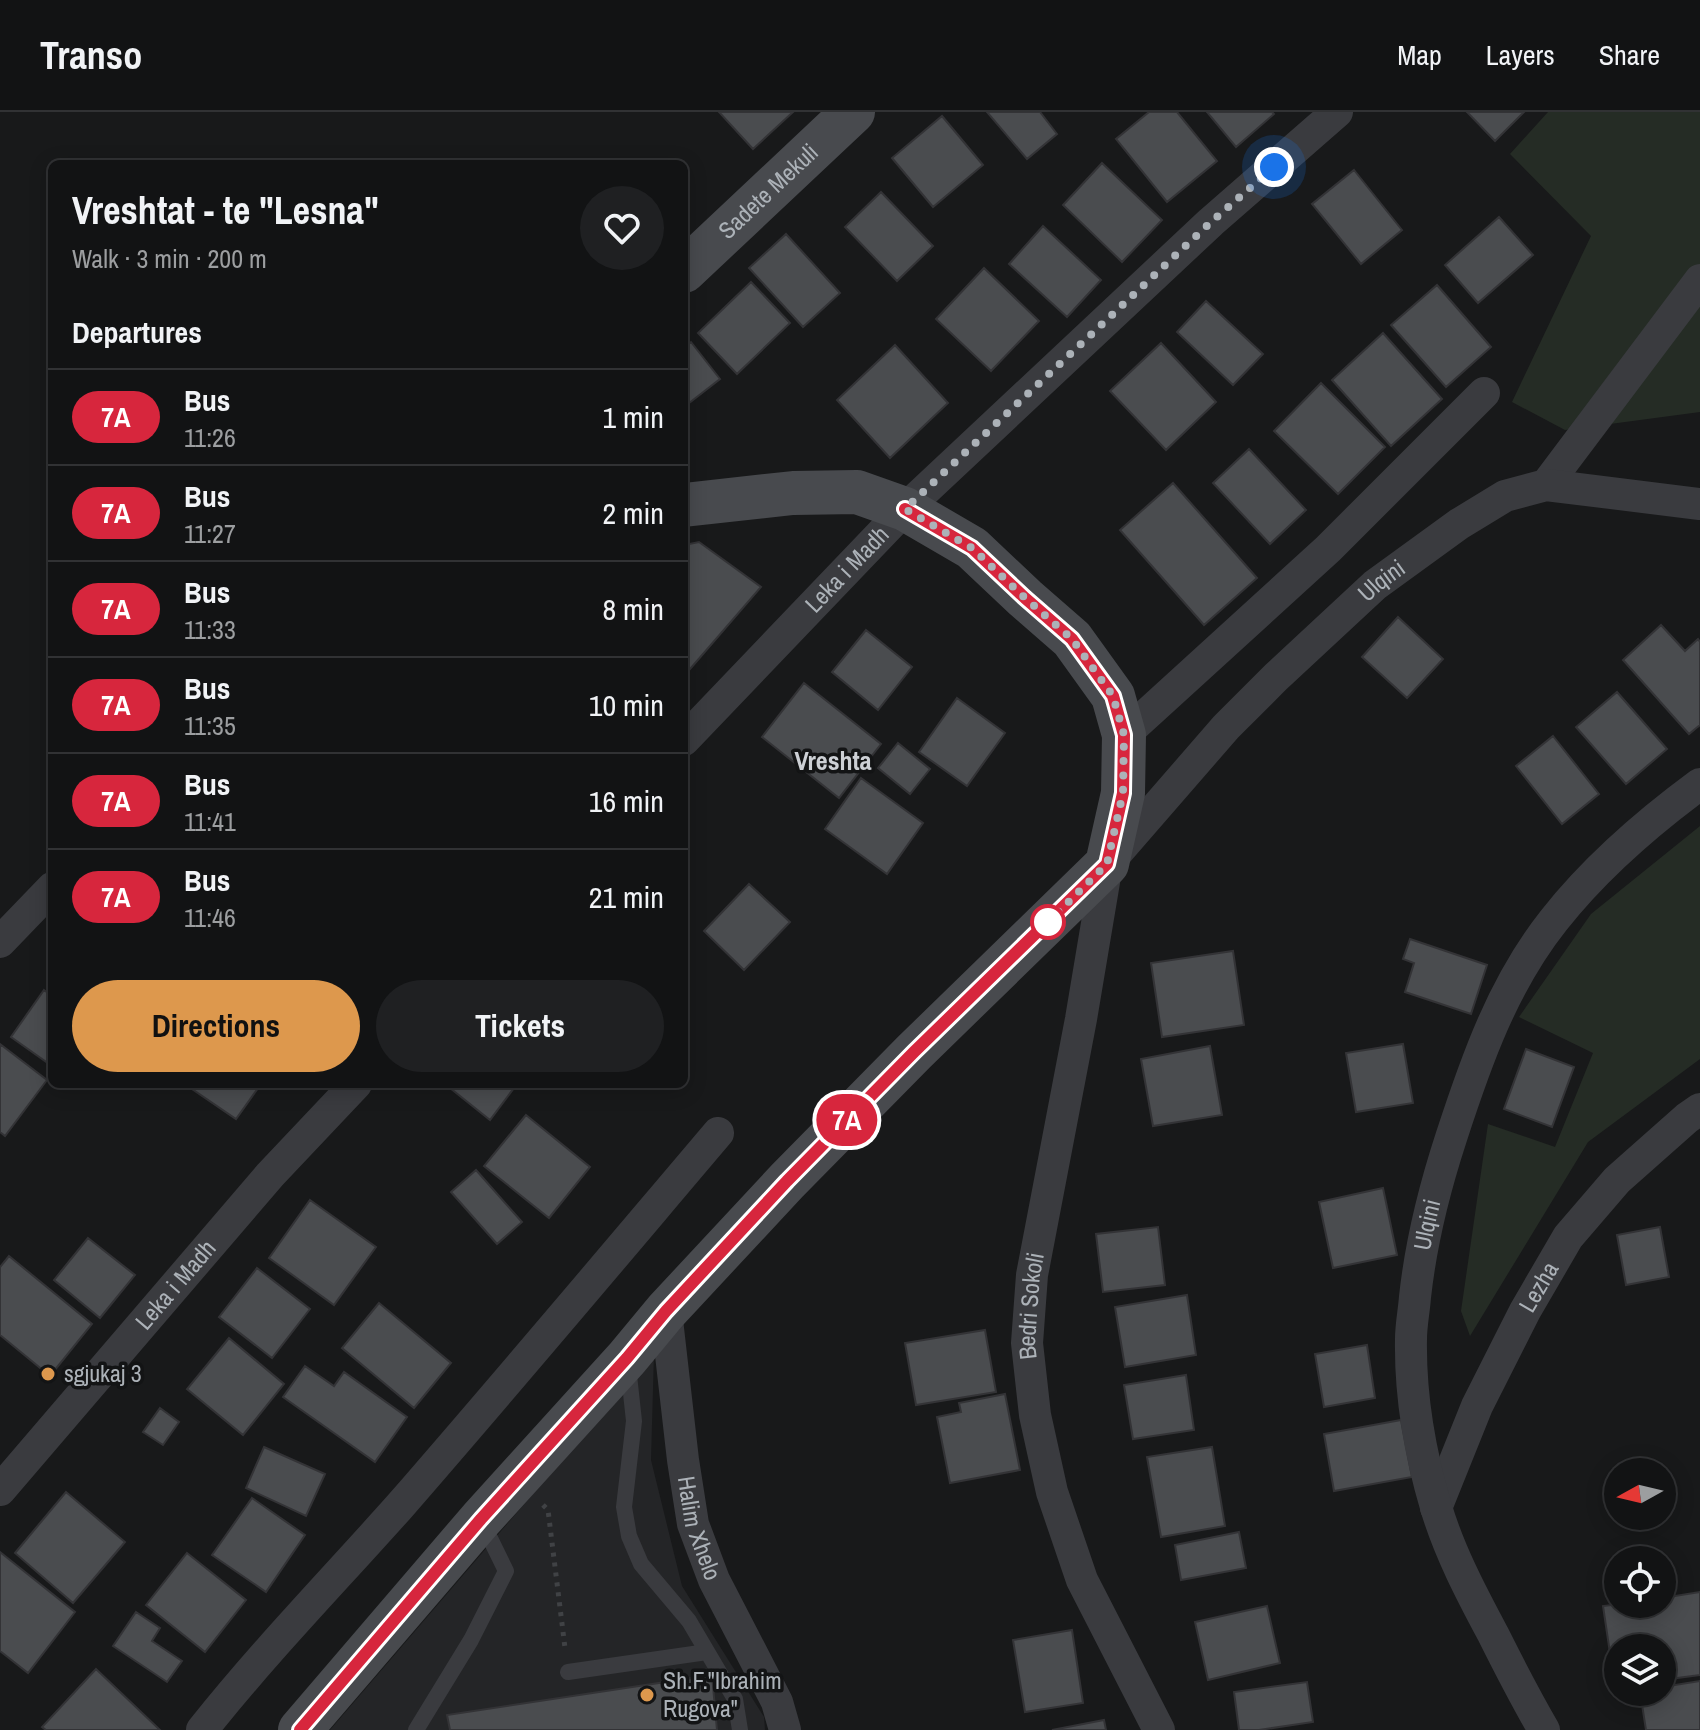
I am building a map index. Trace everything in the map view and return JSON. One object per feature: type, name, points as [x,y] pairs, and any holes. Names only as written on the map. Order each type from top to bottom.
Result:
[{"type":"street","name":"Sadete Mekuli","points":[[688,267],[853,112]]},
{"type":"street","name":"Leka i Madh","points":[[688,736],[905,509],[1211,222],[1337,112]]},
{"type":"street","points":[[1546,485],[1700,280]]},
{"type":"street","points":[[1124,735],[1328,549],[1484,393]]},
{"type":"street","name":"Ulqini","points":[[1107,864],[1226,727],[1375,585],[1459,524],[1505,496],[1546,485],[1700,504]]},
{"type":"street","points":[[300,1730],[481,1519],[666,1311],[787,1181],[1107,864],[1123,793],[1124,735],[1113,696],[1072,639],[972,548],[905,509],[857,492],[793,493],[688,505]]},
{"type":"street","name":"Ulqini","points":[[1544,1730],[1460,1571],[1436,1508],[1412,1383],[1411,1336],[1420,1255],[1436,1186],[1483,1045],[1514,979],[1553,921],[1594,874],[1676,801],[1700,784]]},
{"type":"street","name":"Bedri Sokoli","points":[[1107,864],[1032,1275],[1027,1343],[1035,1415],[1057,1507],[1082,1580],[1159,1730]]},
{"type":"street","points":[[0,942],[48,892]]},
{"type":"street","name":"Leka i Madh","points":[[0,1490],[270,1175],[352,1088]]},
{"type":"street","name":"Lezha","points":[[1436,1508],[1477,1406],[1525,1311],[1568,1237],[1617,1180],[1700,1109]]},
{"type":"street","points":[[202,1730],[238,1684],[499,1392],[718,1133]]},
{"type":"street","name":"Halim Xhelo","points":[[666,1311],[693,1524],[714,1580],[777,1702],[785,1730]]},
{"type":"street","points":[[1416,1411],[1429,1419],[1444,1421],[1460,1419],[1477,1406]]},
{"type":"lane","points":[[627,1358],[634,1421],[624,1507],[629,1536],[641,1564],[689,1621],[735,1699],[740,1730]]},
{"type":"lane","points":[[416,1730],[471,1640],[506,1571],[481,1519]]},
{"type":"lane","points":[[568,1672],[707,1652]]},
{"type":"path","points":[[517,1479],[548,1510],[568,1672]]},
{"type":"shaded area","points":[[1548,112],[1700,112],[1700,412],[1565,430],[1512,402],[1591,236],[1510,154]]},
{"type":"shaded area","points":[[1700,826],[1700,1059],[1588,1142],[1470,1336],[1461,1311],[1488,1124],[1555,1147],[1593,1053],[1519,1017],[1591,914]]},
{"type":"shaded area","points":[[654,1353],[651,1460],[682,1586],[764,1717],[765,1730],[330,1730]]},
{"type":"building","points":[[719,112],[793,112],[753,149]]},
{"type":"building","points":[[987,112],[1040,112],[1057,134],[1027,159]]},
{"type":"building","points":[[1149,112],[1177,112],[1217,161],[1167,202],[1116,139]]},
{"type":"building","points":[[1207,112],[1272,112],[1274,114],[1236,147]]},
{"type":"building","points":[[1467,112],[1524,112],[1495,141]]},
{"type":"building","points":[[942,116],[983,165],[933,207],[892,158]]},
{"type":"building","points":[[1102,163],[1162,220],[1122,262],[1063,205]]},
{"type":"building","points":[[1354,170],[1402,230],[1361,264],[1312,204]]},
{"type":"building","points":[[881,192],[933,246],[897,281],[845,227]]},
{"type":"building","points":[[1499,217],[1533,255],[1478,303],[1445,265]]},
{"type":"building","points":[[1043,226],[1101,280],[1067,317],[1009,264]]},
{"type":"building","points":[[786,234],[840,293],[803,327],[749,268]]},
{"type":"building","points":[[984,268],[1039,321],[991,371],[936,319]]},
{"type":"building","points":[[751,282],[790,323],[737,374],[698,333]]},
{"type":"building","points":[[1437,285],[1491,347],[1446,387],[1391,325]]},
{"type":"building","points":[[1206,301],[1263,354],[1233,385],[1177,332]]},
{"type":"building","points":[[1383,333],[1442,399],[1391,446],[1332,380]]},
{"type":"building","points":[[691,342],[720,379],[688,404],[688,344]]},
{"type":"building","points":[[1161,343],[1216,402],[1166,450],[1110,391]]},
{"type":"building","points":[[895,345],[948,403],[890,458],[837,400]]},
{"type":"building","points":[[1321,383],[1385,447],[1338,494],[1274,431]]},
{"type":"building","points":[[1249,449],[1306,510],[1270,544],[1213,483]]},
{"type":"building","points":[[1173,483],[1257,578],[1204,625],[1120,530]]},
{"type":"building","points":[[699,542],[761,587],[688,671],[688,544]]},
{"type":"building","points":[[1398,617],[1443,659],[1407,698],[1362,657]]},
{"type":"building","points":[[1661,625],[1685,651],[1698,639],[1700,642],[1700,725],[1689,734],[1623,660]]},
{"type":"building","points":[[866,630],[912,667],[878,710],[832,672]]},
{"type":"building","points":[[804,683],[881,744],[839,798],[762,737]]},
{"type":"building","points":[[1617,692],[1667,749],[1626,784],[1576,727]]},
{"type":"building","points":[[957,698],[1005,733],[967,786],[919,752]]},
{"type":"building","points":[[1553,736],[1599,794],[1562,824],[1516,766]]},
{"type":"building","points":[[898,743],[930,769],[910,794],[878,768]]},
{"type":"building","points":[[861,778],[923,823],[887,874],[825,829]]},
{"type":"building","points":[[749,884],[790,922],[744,970],[704,931]]},
{"type":"building","points":[[1410,939],[1487,965],[1471,1014],[1405,992],[1414,963],[1403,959]]},
{"type":"building","points":[[1233,951],[1244,1025],[1162,1037],[1151,963]]},
{"type":"building","points":[[44,990],[48,993],[48,1063],[11,1037]]},
{"type":"building","points":[[0,1044],[47,1080],[5,1136],[0,1132]]},
{"type":"building","points":[[1403,1044],[1413,1103],[1356,1112],[1346,1053]]},
{"type":"building","points":[[1210,1046],[1222,1115],[1153,1126],[1141,1059]]},
{"type":"building","points":[[1526,1049],[1574,1067],[1552,1127],[1504,1109]]},
{"type":"building","points":[[193,1088],[258,1088],[236,1119]]},
{"type":"building","points":[[450,1088],[514,1088],[490,1120]]},
{"type":"building","points":[[526,1115],[590,1167],[549,1218],[484,1166]]},
{"type":"building","points":[[476,1170],[522,1222],[497,1244],[451,1192]]},
{"type":"building","points":[[1383,1188],[1397,1255],[1333,1268],[1319,1202]]},
{"type":"building","points":[[310,1200],[376,1247],[334,1305],[269,1258]]},
{"type":"building","points":[[1158,1227],[1165,1285],[1103,1292],[1096,1234]]},
{"type":"building","points":[[1660,1227],[1669,1277],[1626,1285],[1617,1235]]},
{"type":"building","points":[[88,1238],[135,1275],[100,1318],[54,1280]]},
{"type":"building","points":[[9,1256],[92,1324],[50,1376],[0,1335],[0,1267]]},
{"type":"building","points":[[257,1268],[310,1309],[272,1358],[219,1317]]},
{"type":"building","points":[[1187,1295],[1196,1355],[1125,1367],[1115,1307]]},
{"type":"building","points":[[379,1303],[451,1363],[414,1408],[342,1348]]},
{"type":"building","points":[[985,1330],[996,1392],[916,1405],[905,1343]]},
{"type":"building","points":[[229,1338],[284,1384],[243,1435],[187,1389]]},
{"type":"building","points":[[1367,1345],[1375,1398],[1324,1407],[1315,1354]]},
{"type":"building","points":[[305,1366],[334,1386],[344,1372],[407,1417],[375,1462],[283,1397]]},
{"type":"building","points":[[1186,1375],[1194,1430],[1133,1439],[1124,1385]]},
{"type":"building","points":[[1005,1394],[1020,1470],[950,1483],[937,1417],[961,1412],[959,1403]]},
{"type":"building","points":[[160,1408],[179,1422],[163,1445],[143,1432]]},
{"type":"building","points":[[1401,1420],[1412,1477],[1334,1491],[1324,1434]]},
{"type":"building","points":[[264,1447],[325,1474],[306,1516],[246,1488]]},
{"type":"building","points":[[1212,1447],[1225,1526],[1161,1537],[1147,1457]]},
{"type":"building","points":[[66,1492],[125,1542],[73,1603],[15,1553]]},
{"type":"building","points":[[252,1498],[305,1535],[266,1592],[212,1555]]},
{"type":"building","points":[[1239,1532],[1246,1568],[1181,1580],[1175,1545]]},
{"type":"building","points":[[0,1552],[75,1612],[28,1673],[0,1651]]},
{"type":"building","points":[[187,1553],[246,1600],[205,1652],[146,1605]]},
{"type":"building","points":[[1700,1592],[1700,1675],[1676,1678],[1676,1634],[1607,1634],[1605,1618],[1676,1618],[1676,1596]]},
{"type":"building","points":[[1267,1606],[1280,1663],[1208,1680],[1195,1622]]},
{"type":"building","points":[[136,1612],[160,1628],[152,1641],[182,1661],[167,1682],[113,1646]]},
{"type":"building","points":[[1072,1630],[1083,1703],[1025,1712],[1013,1640]]},
{"type":"building","points":[[96,1669],[160,1730],[46,1730],[42,1727]]},
{"type":"building","name":"Sh.F.\"Ibrahim Rugova\"","points":[[712,1675],[717,1730],[450,1730],[447,1715]]},
{"type":"building","points":[[1700,1681],[1700,1730],[1646,1730],[1642,1706],[1676,1706],[1676,1685]]},
{"type":"building","points":[[1307,1682],[1313,1722],[1239,1730],[1234,1692]]},
{"type":"building","points":[[1104,1720],[1106,1730],[1052,1730]]},
{"type":"bus line","name":"7A","points":[[300,1730],[481,1519],[666,1311],[787,1181],[1107,864],[1123,793],[1124,735],[1113,696],[1072,639],[972,548],[905,509]]},
{"type":"place","name":"sgjukaj 3","points":[[48,1374]]},
{"type":"place","name":"Sh.F.\"Ibrahim Rugova\"","points":[[647,1695]]},
{"type":"district","name":"Vreshta","points":[[833,761]]},
{"type":"route","points":[[1048,922],[1043,927],[1107,864],[1123,793],[1124,735],[1113,696],[1072,639],[972,548],[905,509],[1211,222],[1274,167]]}]
